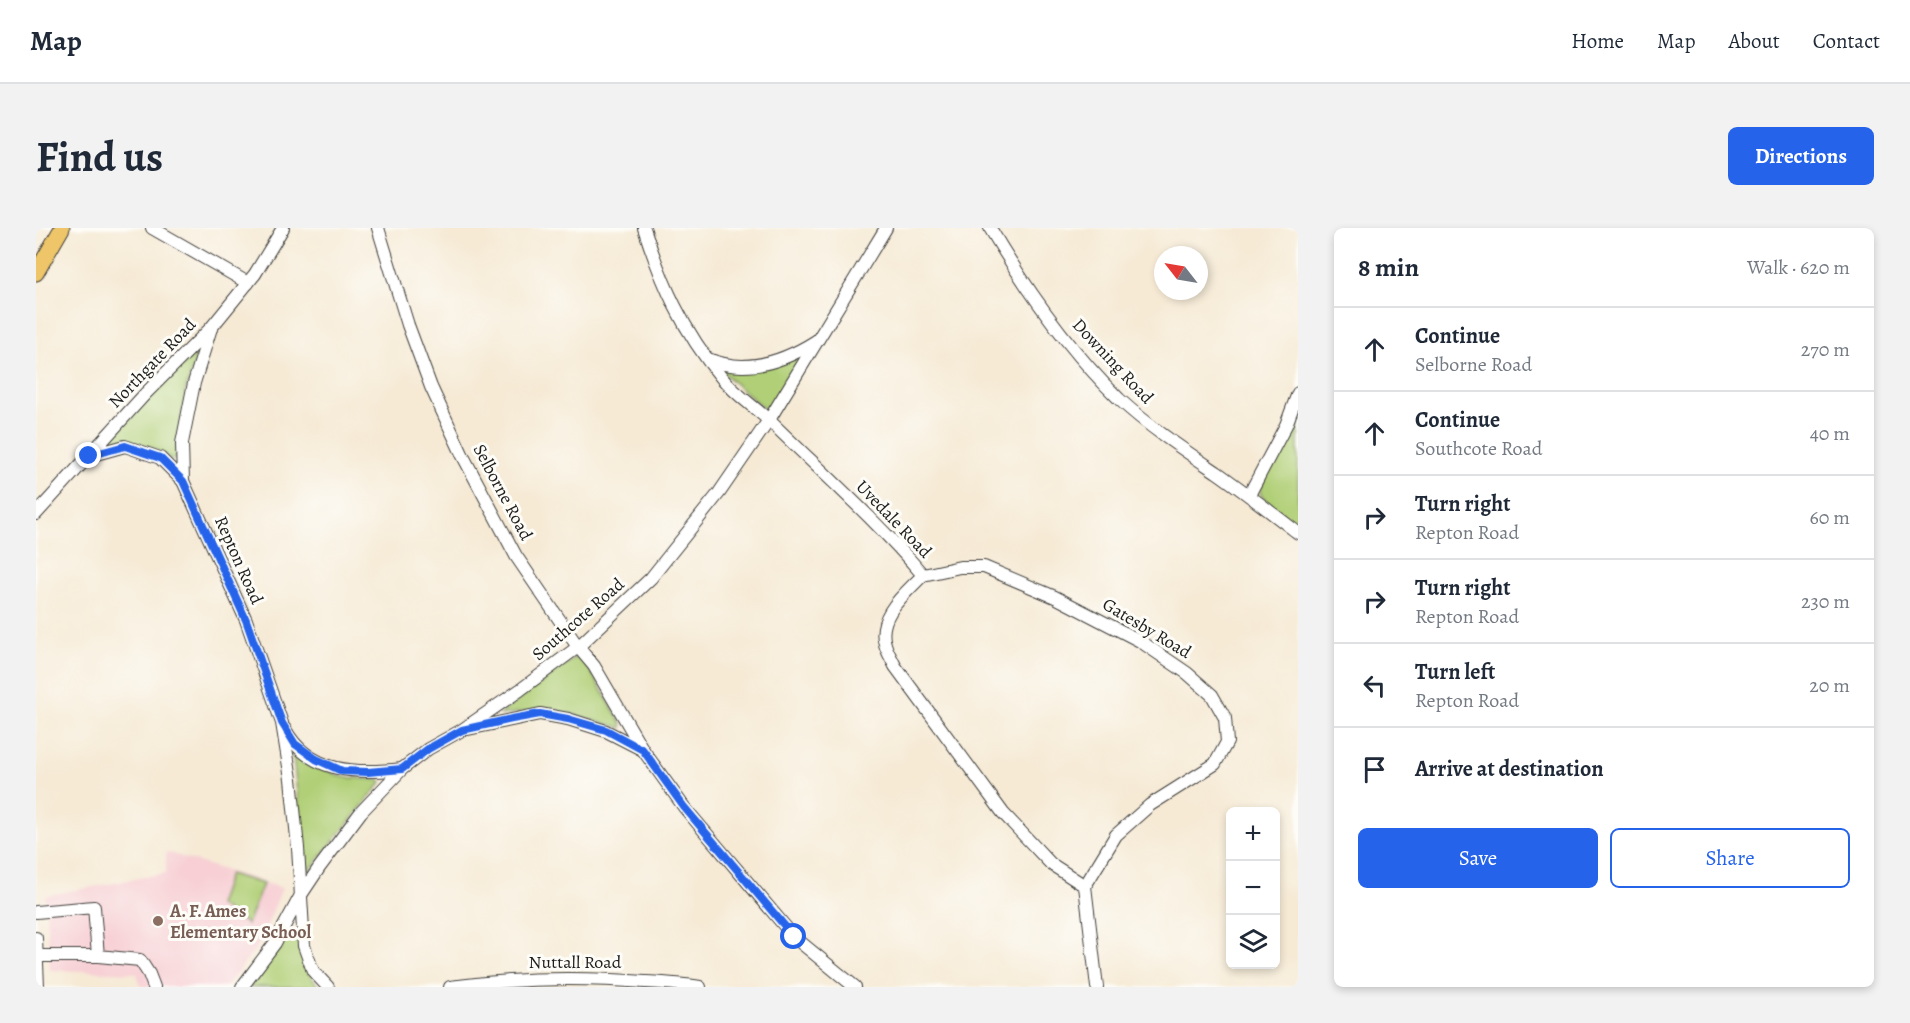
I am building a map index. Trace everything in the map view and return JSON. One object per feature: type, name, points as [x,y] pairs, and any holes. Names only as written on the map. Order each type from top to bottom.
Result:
[{"type":"main road","points":[[36,273],[62,228]]},
{"type":"street","points":[[152,228],[248,283]]},
{"type":"street","name":"Northgate Road","points":[[36,514],[147,393],[211,328],[248,283],[283,228]]},
{"type":"street","name":"Selborne Road","points":[[378,228],[408,326],[431,387],[463,456],[516,556],[578,647],[594,666],[643,750],[684,807],[794,937],[855,987]]},
{"type":"street","name":"Uvedale Road","points":[[644,228],[669,297],[684,326],[723,380],[769,420],[891,538],[923,575],[893,606],[884,622],[884,643],[896,666],[1003,813],[1051,864],[1085,886]]},
{"type":"street","name":"Southcote Road","points":[[242,987],[275,943],[301,895],[361,812],[402,769],[428,749],[462,730],[578,647],[651,578],[718,493],[769,420],[886,228]]},
{"type":"street","name":"Downing Road","points":[[990,228],[1043,310],[1119,399],[1298,533]]},
{"type":"street","name":"Repton Road","points":[[183,481],[182,443],[194,383],[211,328]]},
{"type":"street","points":[[706,358],[737,368],[751,367],[789,356],[819,338]]},
{"type":"street","points":[[1249,495],[1286,425],[1298,393]]},
{"type":"street","name":"Repton Road","points":[[89,456],[125,446],[160,458],[183,481],[246,620],[282,723],[291,779],[301,895]]},
{"type":"street","name":"Gatesby Road","points":[[923,575],[960,567],[984,567],[1055,597],[1140,641],[1187,673],[1212,695],[1225,718],[1227,742],[1215,764],[1149,805],[1116,835],[1085,886]]},
{"type":"street","name":"Selborne Road","points":[[462,730],[540,714],[606,730],[643,750]]},
{"type":"street","name":"Repton Road","points":[[282,723],[295,744],[331,767],[342,771],[368,772],[402,769]]},
{"type":"street","points":[[1085,886],[1097,987]]},
{"type":"street","points":[[301,895],[304,946],[313,971],[328,987]]},
{"type":"street","points":[[36,912],[94,907],[98,956]]},
{"type":"street","points":[[36,938],[38,987]]},
{"type":"street","points":[[37,956],[98,956],[140,960],[154,987]]},
{"type":"street","name":"Nuttall Road","points":[[450,987],[498,980],[565,979],[621,980],[700,987]]},
{"type":"shaded area","name":"A. F. Ames Elementary School","points":[[166,852],[282,888],[260,943],[226,987],[141,987],[137,973],[50,970],[45,896],[166,873]]},
{"type":"green space","points":[[193,356],[196,358],[185,392],[176,459],[172,460],[157,450],[143,445],[111,443],[109,441],[149,397]]},
{"type":"green space","points":[[796,358],[800,360],[767,411],[721,369]]},
{"type":"green space","points":[[1298,413],[1298,527],[1262,497],[1260,492],[1263,481]]},
{"type":"green space","points":[[575,658],[583,659],[622,724],[622,728],[547,709],[501,715],[501,713]]},
{"type":"green space","points":[[295,751],[317,766],[342,777],[382,782],[309,871],[305,863],[293,756]]},
{"type":"green space","points":[[229,874],[263,884],[247,924],[218,905]]},
{"type":"green space","points":[[292,930],[296,932],[301,954],[319,987],[249,987]]},
{"type":"place","name":"A. F. Ames Elementary School","points":[[158,921]]},
{"type":"route","points":[[89,456],[125,446],[160,458],[183,481],[246,620],[282,723],[289,737],[304,752],[342,771],[368,772],[402,769],[428,749],[462,730],[540,714],[606,730],[643,750],[684,807],[794,937]]}]
